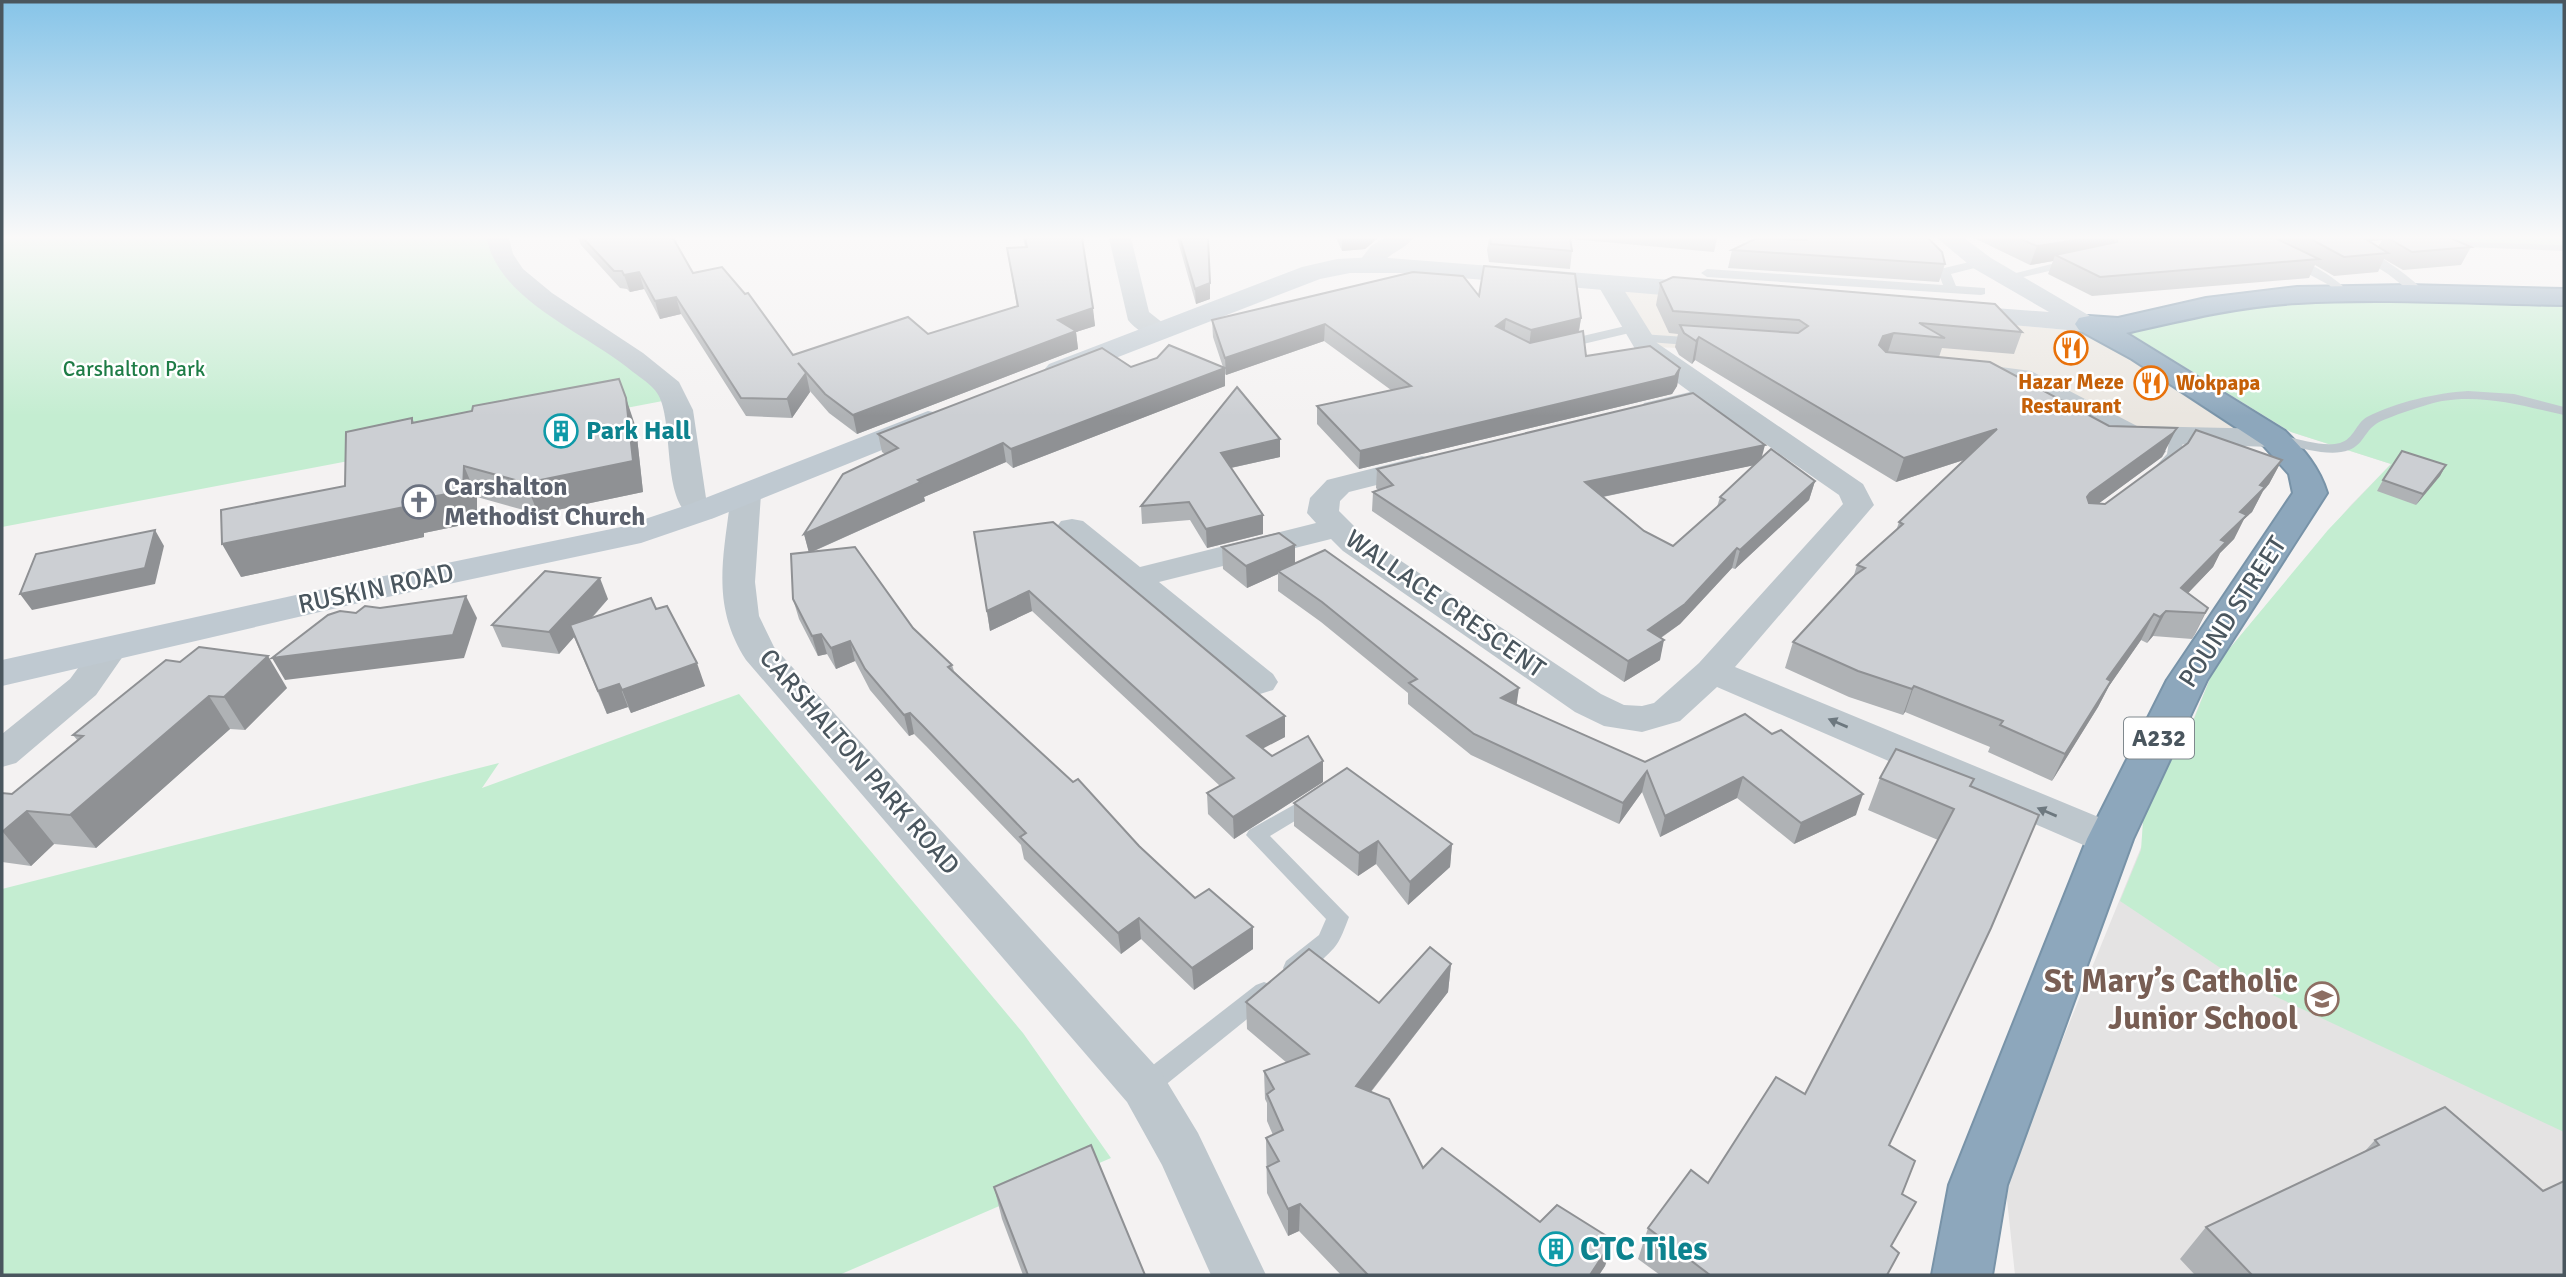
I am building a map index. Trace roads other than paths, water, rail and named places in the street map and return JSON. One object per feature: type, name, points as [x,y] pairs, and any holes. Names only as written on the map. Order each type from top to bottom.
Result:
[{"type":"highway","points":[[2089,324],[2118,326],[2206,306],[2272,298]]},
{"type":"highway","name":"POUND STREET","points":[[1962,1275],[1978,1185],[2110,839],[2187,680],[2310,492],[2305,474],[2274,438],[2164,367],[2089,324]]},
{"type":"main road","points":[[1031,380],[1247,298]]},
{"type":"main road","points":[[1787,298],[2089,324]]},
{"type":"main road","points":[[2042,298],[2089,324]]},
{"type":"main road","points":[[746,494],[954,410]]},
{"type":"main road","name":"RUSKIN ROAD","points":[[2,673],[416,580],[629,536],[746,494]]},
{"type":"street","points":[[543,298],[634,359],[669,388],[679,410],[691,500],[702,511]]},
{"type":"street","points":[[1134,298],[1141,320],[1160,331]]},
{"type":"street","name":"WALLACE CRESCENT","points":[[1445,460],[1338,486],[1325,498],[1323,513],[1335,528],[1354,544],[1588,703],[1617,717],[1642,719],[1667,712],[1712,671],[1859,505],[1852,490],[1664,362],[1638,333],[1617,298]]},
{"type":"street","points":[[1942,369],[2021,377],[2131,434],[2274,438]]},
{"type":"street","points":[[1631,414],[1711,395]]},
{"type":"street","name":"CARSHALTON PARK ROAD","points":[[746,494],[738,582],[742,616],[759,652],[1144,1087],[1180,1149],[1240,1275]]},
{"type":"street","points":[[1072,528],[1260,682]]},
{"type":"street","points":[[1134,578],[1335,528]]},
{"type":"street","points":[[2,754],[83,687],[110,649]]},
{"type":"street","points":[[1712,671],[2110,839]]},
{"type":"lane","points":[[1554,347],[1638,333],[1710,343]]},
{"type":"lane","points":[[2274,438],[2328,448],[2344,447],[2355,441],[2370,421],[2438,397],[2468,395],[2514,398],[2564,411]]},
{"type":"lane","points":[[2150,476],[2170,462],[2178,448],[2177,435]]},
{"type":"lane","points":[[1144,1087],[1327,942],[1338,917],[1256,835],[1306,805]]},
{"type":"place","name":"Hazar Meze Restaurant","points":[[2071,348]]},
{"type":"place","name":"Wokpapa","points":[[2151,383]]},
{"type":"place","name":"Park Hall","points":[[561,431]]},
{"type":"place","name":"Carshalton Methodist Church","points":[[419,502]]},
{"type":"place","name":"St Mary’s Catholic Junior School","points":[[2322,999]]},
{"type":"place","name":"CTC Tiles","points":[[1556,1249]]},
{"type":"park label","name":"Carshalton Park","points":[[134,369]]}]
